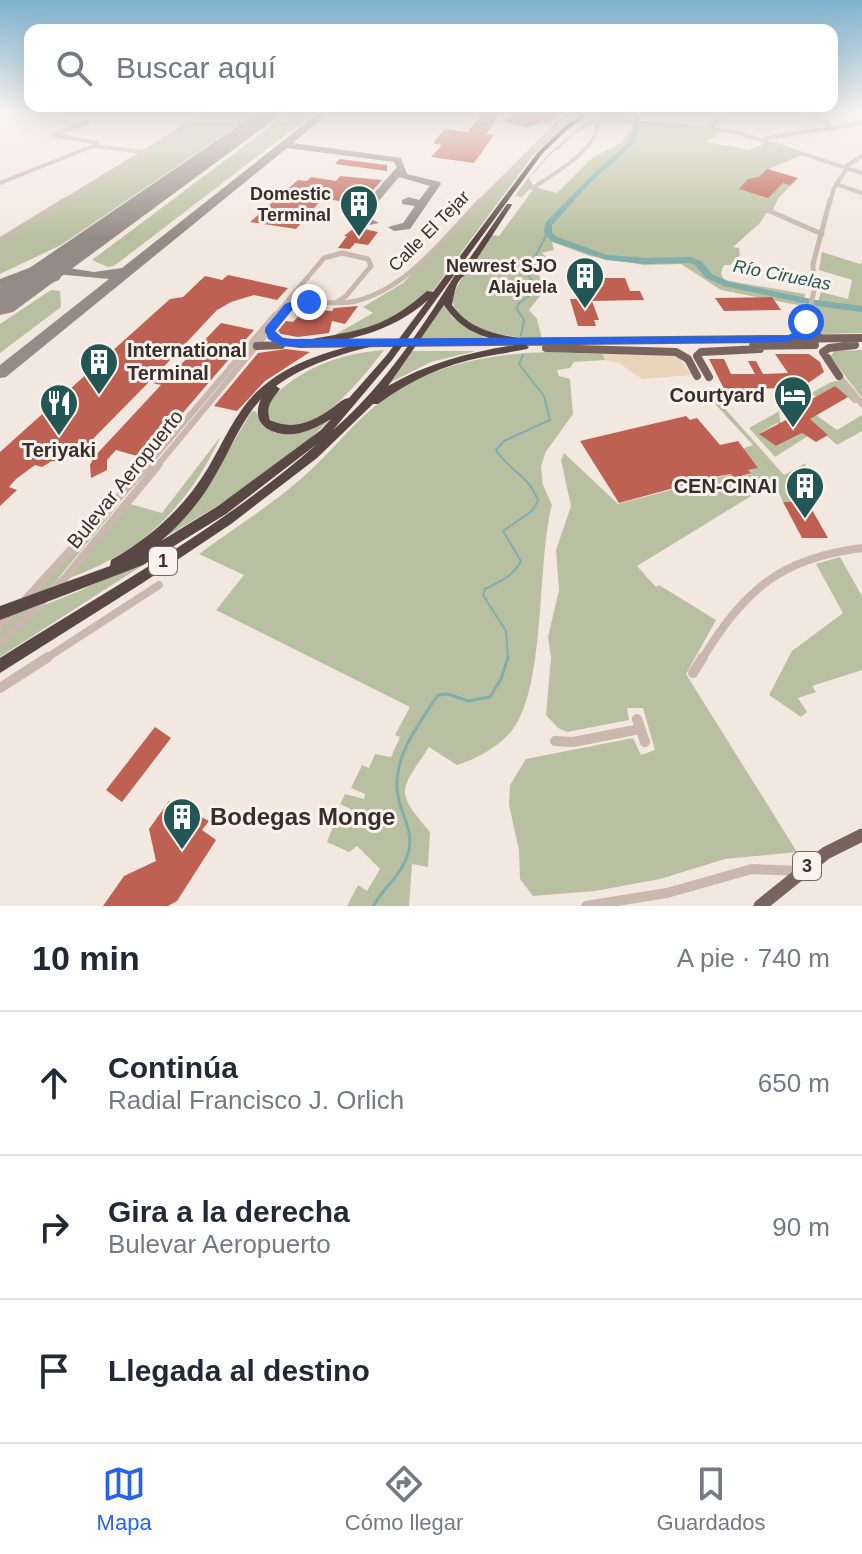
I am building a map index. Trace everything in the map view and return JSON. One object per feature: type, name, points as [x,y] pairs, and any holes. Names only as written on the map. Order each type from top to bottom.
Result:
[{"type":"highway","name":"1","points":[[316,446],[385,356],[409,334],[436,287],[472,249],[540,153]]},
{"type":"highway","name":"1","points":[[316,446],[329,423],[348,400],[385,356],[409,334],[545,153]]},
{"type":"highway","points":[[514,194],[454,287],[448,305],[473,329],[525,345]]},
{"type":"highway","points":[[300,344],[353,336],[388,325],[413,310],[436,287]]},
{"type":"highway","points":[[355,417],[395,386],[437,366],[525,345]]},
{"type":"highway","points":[[348,400],[324,419],[295,430],[272,427],[266,423],[262,411],[269,395],[299,372],[340,355],[385,356]]},
{"type":"highway","name":"1","points":[[0,666],[239,511],[316,446],[385,356]]},
{"type":"highway","name":"1","points":[[0,613],[118,571],[222,510],[355,417],[385,356]]},
{"type":"highway","points":[[74,587],[125,559],[176,519],[205,484],[249,407],[267,388],[318,358],[385,356]]},
{"type":"main road","points":[[787,339],[802,333],[806,326],[810,332],[824,339]]},
{"type":"main road","points":[[269,331],[277,341],[385,356],[525,345],[787,339],[860,342]]},
{"type":"main road","points":[[709,377],[697,356],[704,350],[860,342]]},
{"type":"main road","points":[[839,376],[823,352],[860,342]]},
{"type":"main road","points":[[257,346],[300,344]]},
{"type":"main road","points":[[525,345],[676,352],[688,359],[697,376]]},
{"type":"main road","points":[[538,347],[805,345]]},
{"type":"main road","name":"3","points":[[760,906],[800,871],[826,853],[862,835]]},
{"type":"street","points":[[0,183],[79,153]]},
{"type":"street","points":[[0,240],[141,153]]},
{"type":"street","name":"Calle El Tejar","points":[[335,303],[371,298],[399,282],[525,153]]},
{"type":"street","points":[[532,188],[562,169],[579,153]]},
{"type":"street","points":[[806,153],[862,173]]},
{"type":"street","points":[[806,326],[812,296],[813,264],[836,184],[846,167],[862,156]]},
{"type":"street","points":[[836,184],[862,193]]},
{"type":"street","points":[[765,209],[822,234]]},
{"type":"street","name":"Bulevar Aeropuerto","points":[[0,625],[125,492],[324,258],[342,253],[370,261],[371,266],[351,290],[335,303]]},
{"type":"street","points":[[300,286],[301,295],[309,302],[335,303]]},
{"type":"street","points":[[351,290],[358,296],[371,298]]},
{"type":"street","name":"Bulevar Aeropuerto","points":[[0,644],[65,578],[289,307],[298,302],[309,302]]},
{"type":"street","points":[[839,376],[862,404]]},
{"type":"street","points":[[693,673],[724,621],[768,578],[809,557],[862,548]]},
{"type":"street","points":[[0,688],[159,585]]},
{"type":"street","points":[[555,741],[573,742],[639,724],[645,742]]},
{"type":"street","points":[[586,906],[678,890],[752,866],[777,865],[800,871]]},
{"type":"green space","points":[[144,153],[197,153],[61,245],[0,274],[0,242]]},
{"type":"green space","points":[[235,153],[262,153],[114,266],[108,267],[92,260]]},
{"type":"green space","points":[[528,153],[535,153],[432,292],[391,322],[337,337],[336,334],[373,313],[363,307],[403,283]]},
{"type":"green space","points":[[552,153],[529,178],[533,185],[522,197],[515,196],[535,170]]},
{"type":"green space","points":[[601,153],[804,154],[769,169],[799,178],[779,197],[771,213],[767,212],[760,223],[733,247],[739,248],[740,255],[730,265],[724,265],[721,273],[724,280],[805,294],[803,306],[721,290],[681,264],[644,265],[590,256],[552,242],[554,250],[542,253],[552,262],[539,274],[544,291],[529,310],[537,319],[542,339],[485,330],[459,316],[454,305],[455,292],[492,235],[499,236],[535,187],[557,193],[593,157]]},
{"type":"green space","points":[[822,252],[860,264],[862,262],[862,333],[821,334],[812,329],[811,322],[821,292],[848,299],[852,280],[819,270]]},
{"type":"green space","points":[[51,290],[60,291],[61,307],[0,353],[0,324]]},
{"type":"green space","points":[[444,305],[453,318],[485,338],[419,340]]},
{"type":"green space","points":[[384,350],[348,393],[314,420],[297,427],[281,426],[267,415],[270,400],[308,371],[337,359]]},
{"type":"green space","points":[[862,350],[862,398],[830,356],[835,351]]},
{"type":"green space","points":[[412,351],[476,351],[431,362],[385,385]]},
{"type":"green space","points":[[547,352],[603,354],[605,360],[574,362],[570,368],[557,370],[559,376],[570,379],[573,414],[545,453],[541,467],[543,485],[552,505],[535,659],[530,689],[521,715],[509,734],[498,744],[464,763],[457,765],[429,747],[405,790],[411,807],[430,832],[428,867],[412,864],[409,906],[347,906],[358,885],[367,891],[380,869],[357,846],[349,852],[327,842],[334,824],[327,821],[331,810],[348,817],[351,809],[340,804],[345,794],[364,799],[365,794],[351,788],[362,765],[369,768],[375,754],[391,757],[400,737],[395,735],[410,707],[216,610],[244,575],[199,554],[290,488],[367,413],[407,385],[428,374],[474,360]]},
{"type":"green space","points":[[840,381],[857,403],[835,386],[816,397],[811,393],[831,382]]},
{"type":"green space","points":[[712,394],[784,475],[806,463],[802,483],[807,501],[783,502],[774,482],[637,566],[656,587],[659,585],[716,620],[686,674],[797,852],[725,859],[660,879],[595,891],[533,896],[520,879],[519,850],[509,805],[510,785],[526,759],[633,738],[641,755],[655,750],[643,708],[627,708],[629,720],[567,732],[558,728],[546,715],[551,658],[548,637],[559,590],[556,550],[571,506],[561,460],[564,453],[618,504],[731,474],[734,478],[750,474],[748,470],[757,468],[742,449],[753,445],[716,405]]},
{"type":"green space","points":[[807,395],[811,399],[802,405],[837,430],[862,415],[862,431],[837,445],[801,413],[787,421],[785,413],[779,412],[781,425],[777,423],[760,433],[776,446],[802,433],[808,436],[775,457],[749,428]]},
{"type":"green space","points":[[255,411],[266,427],[281,433],[290,433],[333,416],[274,468],[162,539],[206,490],[251,412]]},
{"type":"green space","points":[[221,436],[193,485],[159,524],[118,555],[67,579],[130,504],[162,513]]},
{"type":"green space","points":[[121,502],[38,603],[0,640],[0,630]]},
{"type":"green space","points":[[179,542],[0,657],[0,648],[44,605],[82,590]]},
{"type":"green space","points":[[840,557],[862,596],[862,670],[812,686],[816,692],[798,698],[807,712],[801,717],[769,695],[792,651],[843,613],[816,564]]},
{"type":"sand","points":[[603,354],[677,355],[692,375],[642,379],[619,363],[605,360]]},
{"type":"building","points":[[434,153],[481,153],[474,163],[431,157]]},
{"type":"building","points":[[340,159],[387,165],[387,171],[335,164]]},
{"type":"building","points":[[767,169],[797,178],[790,185],[783,183],[768,198],[739,189],[748,179],[759,177]]},
{"type":"building","points":[[340,176],[382,180],[360,205],[323,198],[296,229],[250,222],[298,180],[307,181],[311,177],[336,181]]},
{"type":"building","name":"Domestic Terminal","points":[[355,227],[378,232],[368,245],[355,243],[350,249],[338,248],[347,236],[344,236]]},
{"type":"building","name":"International Terminal","points":[[228,275],[288,288],[277,300],[254,295],[217,310],[154,377],[166,380],[221,323],[254,330],[144,458],[116,450],[107,460],[107,470],[91,478],[90,465],[94,457],[161,385],[149,382],[87,445],[78,443],[59,462],[52,461],[42,467],[35,465],[16,479],[9,487],[17,490],[0,506],[0,452],[170,299],[183,297],[205,276],[222,280]]},
{"type":"building","name":"Newrest SJO Alajuela","points":[[576,278],[625,278],[630,291],[640,291],[644,300],[592,301],[599,320],[594,320],[596,326],[578,326],[570,299],[583,299]]},
{"type":"building","points":[[772,297],[781,310],[724,311],[715,298]]},
{"type":"building","points":[[358,306],[345,324],[332,321],[329,333],[298,337],[278,331],[286,321],[293,322],[305,309],[332,311],[334,308]]},
{"type":"building","points":[[286,349],[310,352],[265,381],[237,411],[214,406],[258,353]]},
{"type":"building","points":[[775,354],[809,354],[820,362],[824,372],[801,388],[724,389],[709,359],[724,359],[731,374],[755,374],[748,361],[756,361],[763,374],[788,373]]},
{"type":"building","points":[[835,386],[848,397],[810,419],[828,435],[816,442],[802,433],[776,446],[759,434],[807,409],[801,405]]},
{"type":"building","points":[[686,416],[690,420],[697,418],[720,445],[738,441],[758,468],[734,478],[731,474],[714,477],[619,503],[580,441]]},
{"type":"building","name":"CEN-CINAI","points":[[807,501],[828,538],[802,538],[783,502]]},
{"type":"building","points":[[155,727],[171,738],[122,802],[106,790]]},
{"type":"building","name":"Bodegas Monge","points":[[169,801],[209,821],[202,830],[216,840],[177,901],[168,906],[103,906],[124,876],[156,861],[149,829]]},
{"type":"waterway","name":"Río Ciruelas","points":[[620,153],[548,225],[548,232],[554,239],[606,257],[645,261],[690,260],[698,263],[709,276],[727,284],[816,303],[862,309]]},
{"type":"waterway","points":[[521,335],[524,320],[517,309],[518,304],[537,290],[527,272],[548,232]]},
{"type":"waterway","points":[[508,657],[506,631],[483,595],[485,589],[510,575],[521,561],[503,531],[532,511],[538,501],[530,485],[496,450],[504,441],[550,420],[544,396],[519,364],[523,355]]},
{"type":"waterway","points":[[373,906],[399,872],[409,849],[409,835],[399,803],[397,782],[408,742],[438,695],[448,694],[468,701],[490,697],[501,679],[508,657]]},
{"type":"taxiway","points":[[0,373],[274,153]]},
{"type":"taxiway","points":[[347,153],[398,160],[400,169]]},
{"type":"taxiway","points":[[373,223],[359,217],[400,169]]},
{"type":"taxiway","points":[[400,169],[403,176],[436,184],[422,204]]},
{"type":"taxiway","points":[[409,200],[406,202],[422,204]]},
{"type":"taxiway","points":[[394,227],[406,227],[422,204]]},
{"type":"taxiway","points":[[35,268],[107,230]]},
{"type":"taxiway","points":[[0,284],[42,269],[94,276],[122,272]]},
{"type":"taxiway","points":[[16,293],[54,277]]},
{"type":"runway","points":[[0,304],[215,153]]},
{"type":"place","name":"Domestic Terminal","points":[[359,238]]},
{"type":"place","name":"Newrest SJO Alajuela","points":[[585,310]]},
{"type":"place","name":"International Terminal","points":[[99,396]]},
{"type":"place","name":"Courtyard","points":[[793,429]]},
{"type":"place","name":"Teriyaki","points":[[59,437]]},
{"type":"place","name":"CEN-CINAI","points":[[805,520]]},
{"type":"place","name":"Bodegas Monge","points":[[182,851]]},
{"type":"route","points":[[309,302],[298,302],[289,307],[269,331],[277,341],[300,344],[787,339],[802,333],[806,322]]}]
